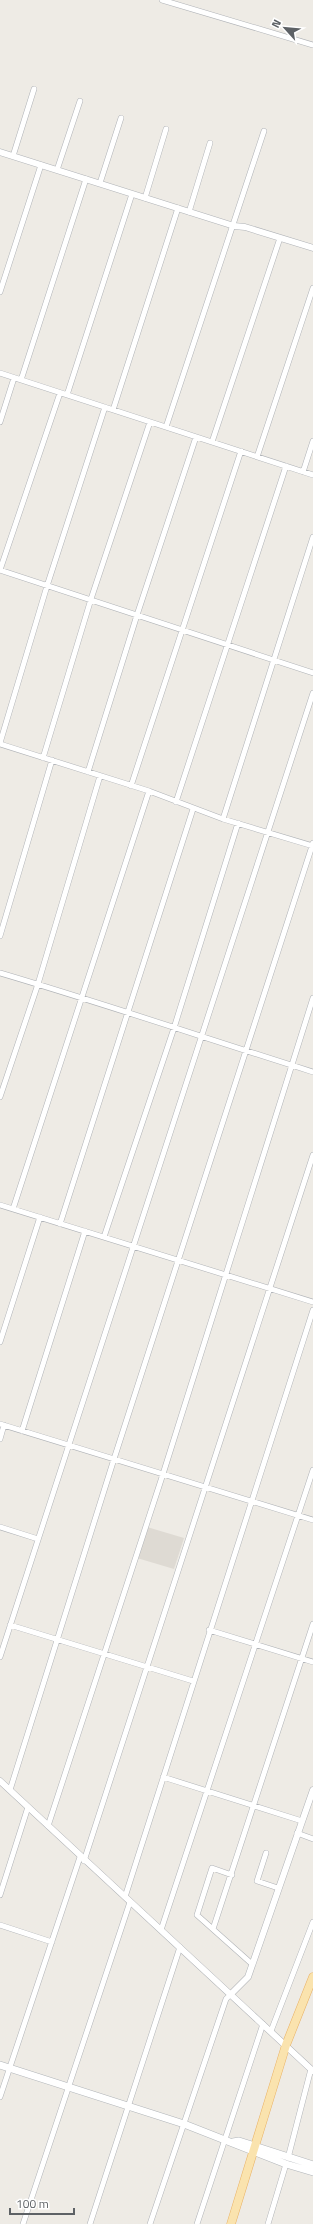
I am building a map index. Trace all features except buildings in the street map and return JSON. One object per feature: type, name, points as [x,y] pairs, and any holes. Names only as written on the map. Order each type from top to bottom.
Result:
[{"type":"main road","points":[[231,2224],[286,2045],[313,1977]]},
{"type":"main road","points":[[0,2065],[184,2124],[233,2142],[238,2146],[255,2149],[313,2172]]},
{"type":"main road","points":[[287,2161],[313,2165]]},
{"type":"street","points":[[162,0],[313,45]]},
{"type":"street","points":[[13,156],[34,89]]},
{"type":"street","points":[[57,170],[80,102]]},
{"type":"street","points":[[100,184],[121,118]]},
{"type":"street","points":[[145,198],[166,129]]},
{"type":"street","points":[[166,427],[234,226],[264,131]]},
{"type":"street","points":[[189,212],[210,143]]},
{"type":"street","points":[[0,152],[234,226],[245,227],[313,248]]},
{"type":"street","points":[[0,292],[41,165]]},
{"type":"street","points":[[21,380],[86,179]]},
{"type":"street","points":[[67,395],[132,194]]},
{"type":"street","points":[[113,410],[178,208]]},
{"type":"street","points":[[212,442],[280,238]]},
{"type":"street","points":[[257,457],[313,288]]},
{"type":"street","points":[[0,373],[313,475]]},
{"type":"street","points":[[0,422],[14,378]]},
{"type":"street","points":[[60,393],[0,570],[91,599],[272,661],[313,673]]},
{"type":"street","points":[[10,1790],[114,1459],[313,845],[223,819],[193,809],[149,791],[0,743],[47,586],[105,407]]},
{"type":"street","points":[[43,758],[91,599],[150,422]]},
{"type":"street","points":[[88,772],[137,615],[196,437]]},
{"type":"street","points":[[303,472],[313,441]]},
{"type":"street","points":[[131,786],[241,452]]},
{"type":"street","points":[[176,802],[286,466]]},
{"type":"street","points":[[223,819],[272,661],[313,537]]},
{"type":"street","points":[[0,1657],[200,1036],[313,692]]},
{"type":"street","points":[[0,936],[52,760]]},
{"type":"street","points":[[0,1097],[38,984],[100,776]]},
{"type":"street","points":[[13,1209],[149,791]]},
{"type":"street","points":[[60,1224],[130,1012],[193,809]]},
{"type":"street","points":[[104,1237],[174,1028],[238,823]]},
{"type":"street","points":[[0,973],[130,1012],[174,1028],[313,1072]]},
{"type":"street","points":[[48,1826],[163,1474],[224,1275],[313,998]]},
{"type":"street","points":[[0,2097],[148,1666],[313,1155]]},
{"type":"street","points":[[0,1205],[313,1302]]},
{"type":"street","points":[[0,1342],[40,1217]]},
{"type":"street","points":[[22,1431],[85,1231]]},
{"type":"street","points":[[125,1897],[209,1630],[313,1310]]},
{"type":"street","points":[[0,1439],[2,1425],[313,1520]]},
{"type":"street","points":[[161,1930],[208,1792],[313,1470]]},
{"type":"street","points":[[0,1527],[38,1539]]},
{"type":"street","points":[[212,1929],[232,1875],[313,1624]]},
{"type":"street","points":[[10,1625],[193,1680]]},
{"type":"street","points":[[209,1630],[313,1662]]},
{"type":"street","points":[[163,1777],[302,1821]]},
{"type":"street","points":[[0,1781],[82,1859],[231,1994],[312,2070],[268,2224]]},
{"type":"street","points":[[150,2224],[226,1999],[248,1978],[313,1790]]},
{"type":"street","points":[[0,1895],[28,1807]]},
{"type":"street","points":[[297,1833],[313,1839]]},
{"type":"street","points":[[266,1853],[257,1881],[278,1888]]},
{"type":"street","points":[[232,1875],[212,1868],[197,1915],[252,1964]]},
{"type":"street","points":[[23,2224],[130,1902]]},
{"type":"street","points":[[271,2031],[313,1922]]},
{"type":"street","points":[[0,1925],[52,1942]]},
{"type":"street","points":[[90,2224],[127,2106],[180,1948]]},
{"type":"street","points":[[197,2224],[263,2024]]},
{"type":"shaded area","points":[[147,1527],[184,1538],[174,1569],[137,1558]]}]
